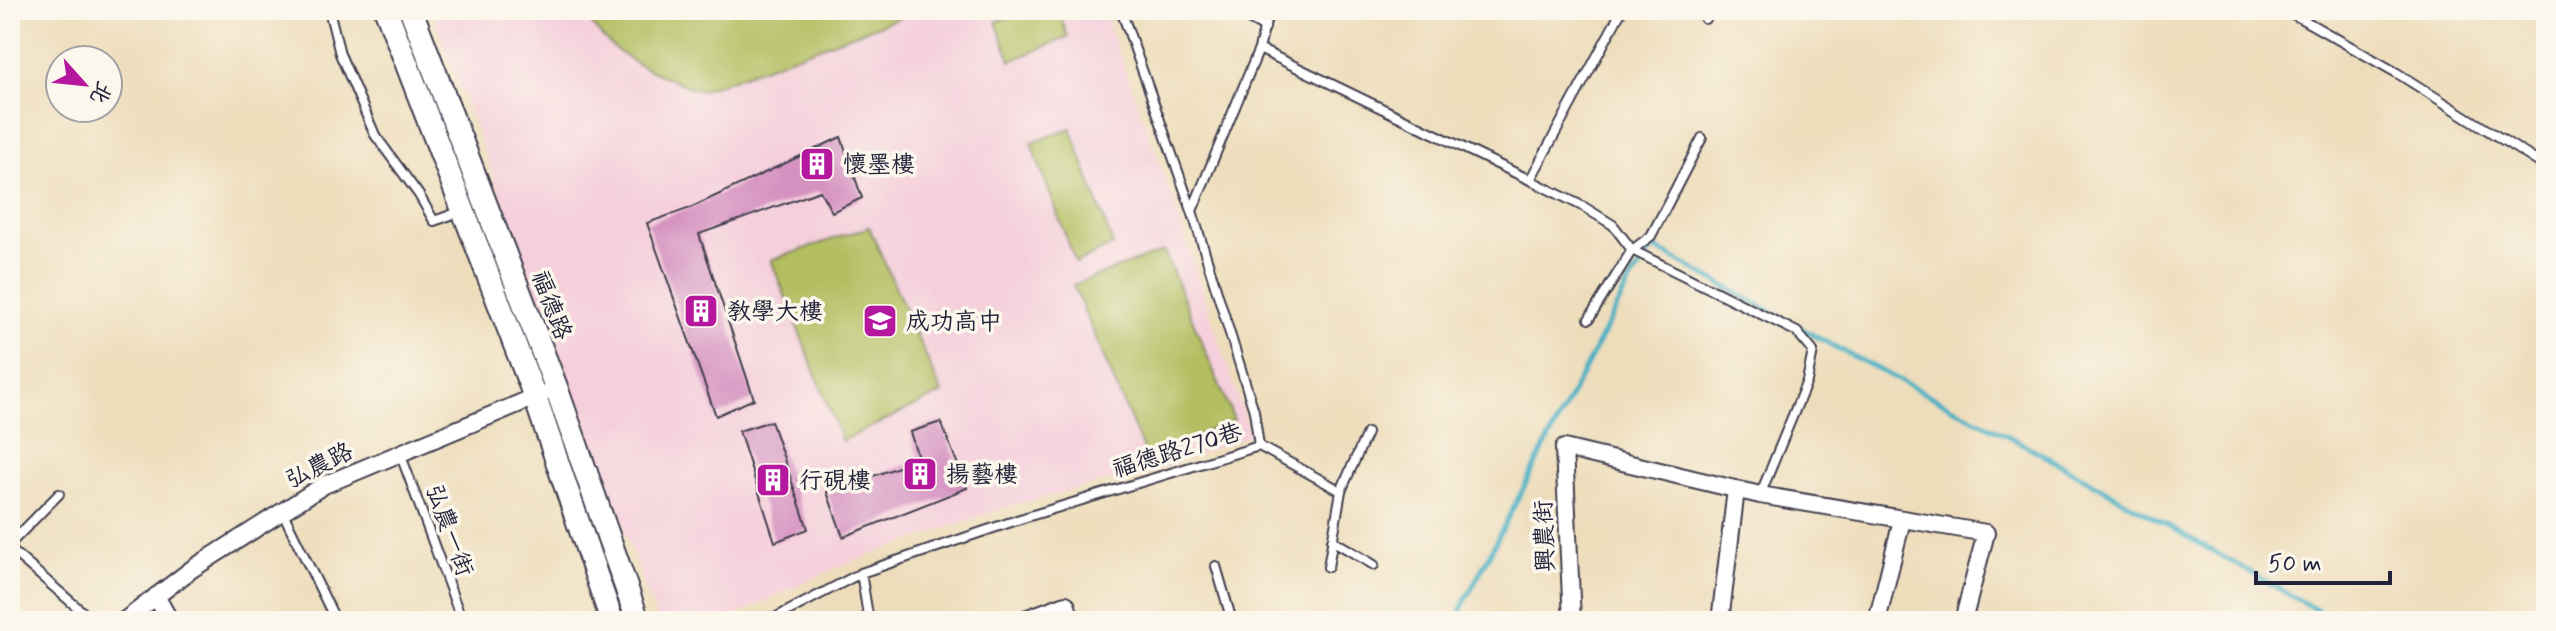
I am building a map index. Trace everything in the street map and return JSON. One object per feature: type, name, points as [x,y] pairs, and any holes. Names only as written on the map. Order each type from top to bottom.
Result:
[{"type":"street","name":"福德路","points":[[386,10],[535,397],[612,621]]},
{"type":"street","name":"福德路","points":[[411,10],[556,387],[638,621]]},
{"type":"street","name":"弘農路","points":[[124,621],[192,569],[324,485],[556,387]]},
{"type":"street","name":"興農街","points":[[1572,621],[1564,448],[1736,490]]},
{"type":"street","points":[[1720,621],[1736,490],[1986,533],[1963,621]]},
{"type":"street","points":[[1877,621],[1902,520]]},
{"type":"street","points":[[156,596],[170,621]]},
{"type":"street","points":[[1020,621],[1066,604],[1072,621]]},
{"type":"lane","points":[[329,10],[340,54],[375,135],[434,221],[462,211]]},
{"type":"lane","name":"福德路270巷","points":[[769,621],[861,573],[1020,519],[1259,446],[1254,411],[1192,211],[1121,10]]},
{"type":"lane","points":[[1232,10],[1265,28]]},
{"type":"lane","points":[[1192,211],[1259,49],[1269,10]]},
{"type":"lane","points":[[1530,180],[1622,10]]},
{"type":"lane","points":[[2286,10],[2397,73],[2546,167]]},
{"type":"lane","points":[[1259,49],[1584,207],[1613,225],[1632,250],[1797,332],[1813,351],[1807,381],[1760,495]]},
{"type":"lane","points":[[1589,319],[1632,250],[1651,236],[1702,138]]},
{"type":"lane","points":[[1328,567],[1341,491],[1367,433]]},
{"type":"lane","points":[[1259,446],[1341,491]]},
{"type":"lane","name":"弘農一街","points":[[400,452],[462,621]]},
{"type":"lane","points":[[59,494],[10,547],[93,621]]},
{"type":"lane","points":[[282,511],[336,621]]},
{"type":"lane","points":[[1332,540],[1374,565]]},
{"type":"lane","points":[[1216,566],[1232,621]]},
{"type":"lane","points":[[861,573],[869,621]]},
{"type":"shaded area","name":"成功高中","points":[[432,10],[1103,10],[1175,207],[1250,435],[1171,465],[1005,507],[835,568],[723,621],[658,621]]},
{"type":"green space","points":[[583,10],[920,10],[700,91],[649,70],[619,52]]},
{"type":"green space","points":[[1023,10],[1058,10],[1068,37],[1011,61],[996,22]]},
{"type":"green space","points":[[1071,128],[1113,245],[1076,263],[1031,143]]},
{"type":"green space","points":[[869,227],[942,393],[842,441],[771,260]]},
{"type":"green space","points":[[1164,251],[1234,420],[1146,456],[1073,285]]},
{"type":"building","points":[[841,137],[862,198],[832,212],[820,191],[699,234],[754,399],[716,416],[647,223],[690,208]]},
{"type":"building","name":"行硯樓","points":[[771,421],[808,529],[775,542],[739,431]]},
{"type":"building","name":"揚藝樓","points":[[941,422],[967,488],[843,537],[827,492],[919,460],[910,432]]},
{"type":"waterway","points":[[1455,621],[1629,283],[1653,247],[1839,349],[2033,449],[2336,621]]},
{"type":"place","name":"懷墨樓","points":[[817,164]]},
{"type":"place","name":"教學大樓","points":[[701,311]]},
{"type":"place","name":"成功高中","points":[[880,321]]},
{"type":"place","name":"揚藝樓","points":[[920,474]]},
{"type":"place","name":"行硯樓","points":[[773,480]]}]
